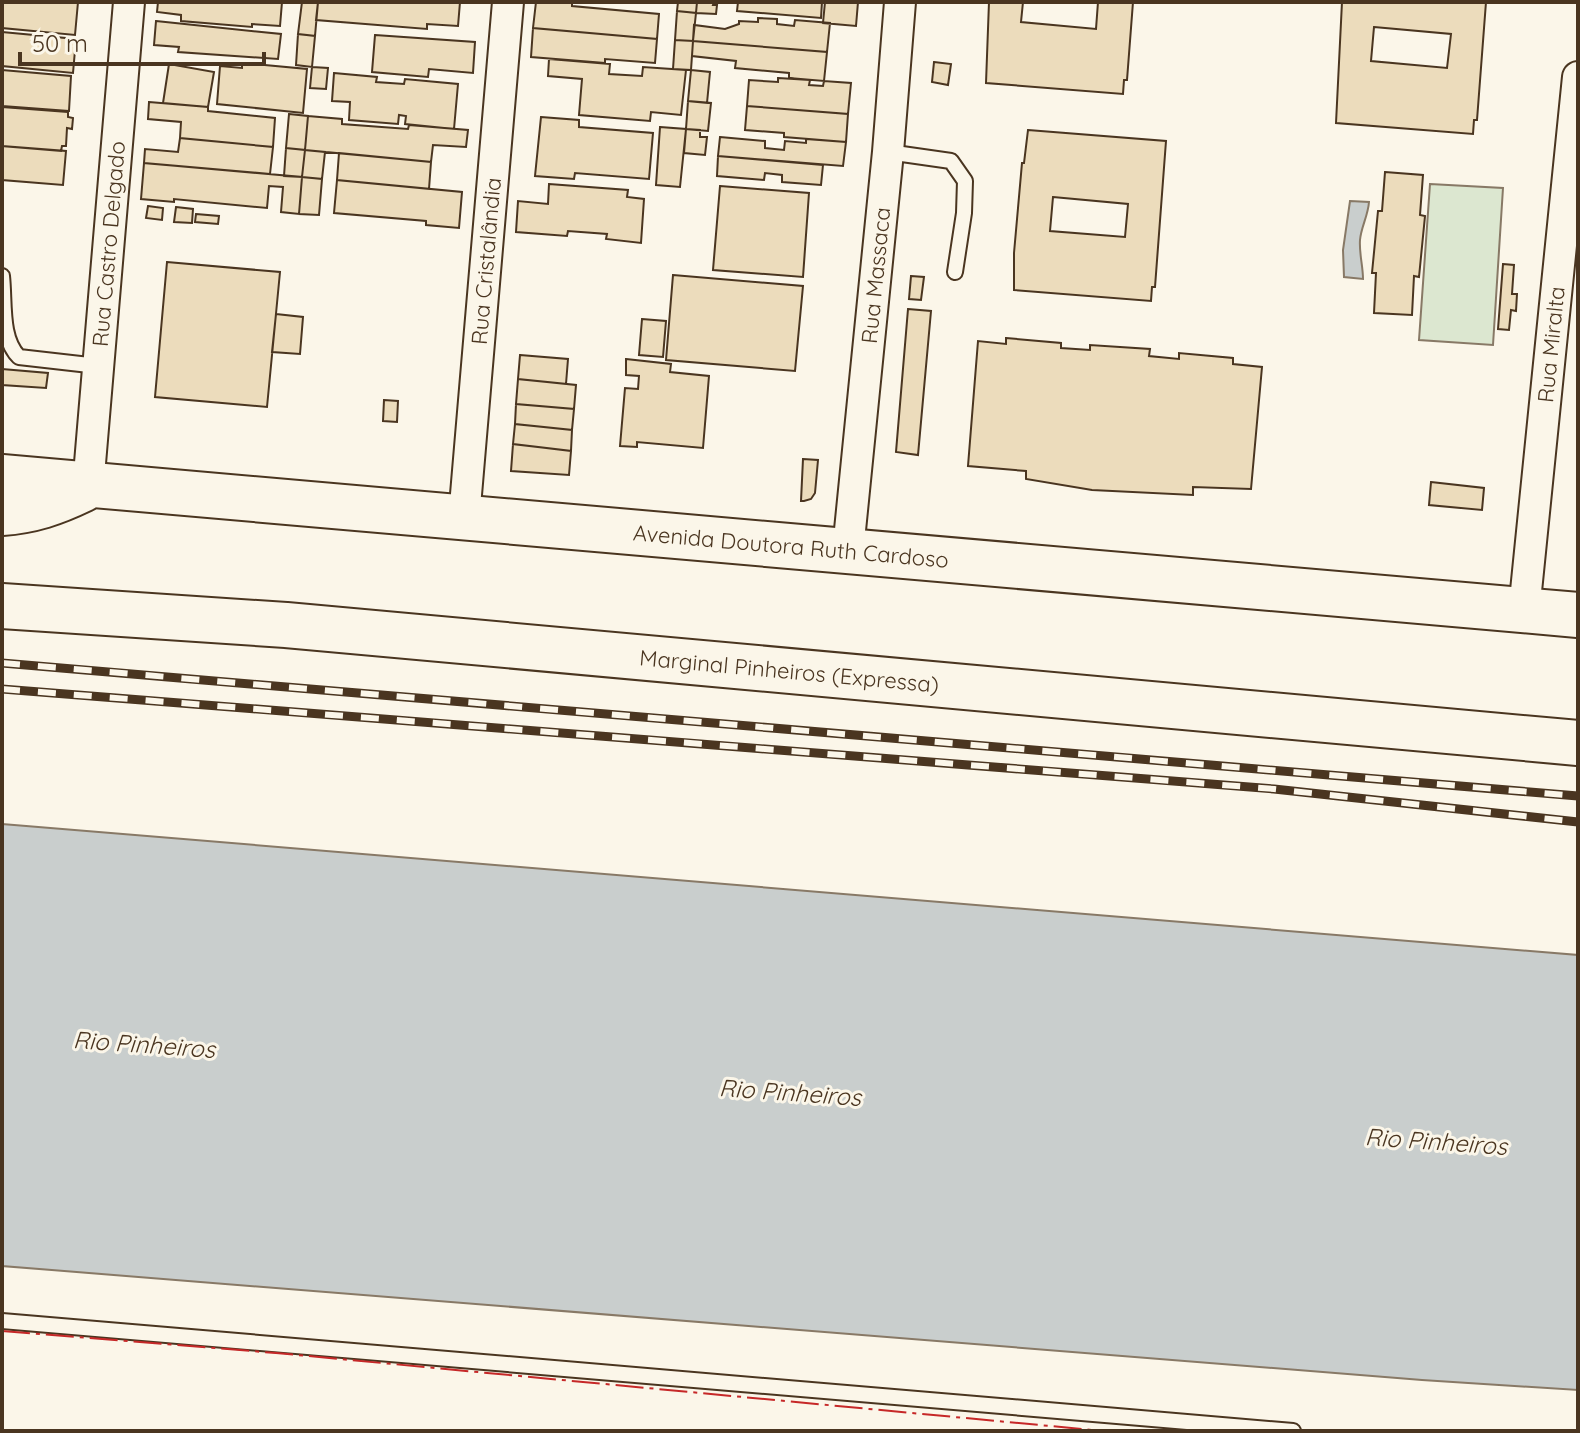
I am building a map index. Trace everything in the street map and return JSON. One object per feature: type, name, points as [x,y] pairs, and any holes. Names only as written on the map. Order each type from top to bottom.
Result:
[{"type":"highway","name":"Avenida Doutora Ruth Cardoso","points":[[2,477],[88,487],[1578,615]]},
{"type":"highway","points":[[2,513],[55,504],[88,487]]},
{"type":"highway","name":"Marginal Pinheiros (Expressa)","points":[[2,606],[286,625],[1578,743]]},
{"type":"street","name":"Rua Castro Delgado","points":[[88,487],[129,2]]},
{"type":"street","name":"Rua Cristalândia","points":[[464,518],[508,2]]},
{"type":"street","name":"Rua Massaca","points":[[848,550],[900,2]]},
{"type":"street","name":"Rua Miralta","points":[[1524,611],[1578,77]]},
{"type":"lane","points":[[888,152],[951,161],[965,181],[964,213],[955,272]]},
{"type":"lane","points":[[2,276],[7,338],[11,349],[19,357],[98,366]]},
{"type":"lane","points":[[2,1321],[1293,1431]]},
{"type":"green space","points":[[1430,184],[1503,188],[1493,345],[1419,340]]},
{"type":"water","points":[[1350,201],[1369,202],[1360,240],[1363,279],[1344,277],[1343,250]]},
{"type":"water","name":"Rio Pinheiros","points":[[2,824],[1578,955],[1578,1390],[2,1266]]},
{"type":"building","points":[[2,2],[78,2],[75,35],[2,28]]},
{"type":"building","points":[[158,2],[282,2],[280,26],[252,24],[252,27],[181,21],[181,15],[157,12]]},
{"type":"building","points":[[302,2],[318,2],[315,36],[298,34]]},
{"type":"building","points":[[318,2],[460,2],[458,26],[427,24],[427,29],[316,20]]},
{"type":"building","points":[[536,2],[572,2],[572,6],[659,14],[657,39],[533,28]]},
{"type":"building","points":[[678,2],[697,2],[696,13],[677,11]]},
{"type":"building","points":[[697,2],[714,2],[713,5],[717,5],[716,14],[696,13]]},
{"type":"building","points":[[738,2],[822,2],[821,18],[737,11]]},
{"type":"building","points":[[825,2],[858,2],[856,26],[823,23]]},
{"type":"building","points":[[989,2],[1023,2],[1021,22],[1096,29],[1098,2],[1133,2],[1127,80],[1124,80],[1123,94],[986,83]]},
{"type":"building","points":[[1342,2],[1486,2],[1477,120],[1474,120],[1473,134],[1336,123]],"holes":[[[1374,27],[1451,34],[1447,68],[1371,61]]]},
{"type":"building","points":[[677,11],[696,13],[693,41],[675,40]]},
{"type":"building","points":[[758,18],[777,19],[777,24],[794,26],[795,20],[830,23],[827,52],[693,41],[694,25],[725,29],[739,24],[739,21],[758,22]]},
{"type":"building","points":[[156,21],[281,34],[278,59],[178,52],[179,47],[154,45]]},
{"type":"building","points":[[533,28],[657,39],[655,63],[605,59],[605,63],[531,57]]},
{"type":"building","points":[[2,32],[76,39],[73,73],[2,66]]},
{"type":"building","points":[[298,34],[315,36],[312,67],[296,65]]},
{"type":"building","points":[[375,35],[475,42],[473,73],[429,69],[428,77],[372,72]]},
{"type":"building","points":[[675,40],[693,41],[691,70],[673,69]]},
{"type":"building","points":[[693,41],[827,52],[824,81],[789,78],[789,73],[735,68],[736,61],[692,56]]},
{"type":"building","points":[[549,59],[610,64],[609,74],[642,76],[643,67],[686,70],[681,115],[651,112],[650,121],[579,115],[582,79],[548,76]]},
{"type":"building","points":[[934,62],[951,64],[948,85],[932,82]]},
{"type":"building","points":[[242,63],[307,69],[303,113],[217,104],[220,66],[242,68]]},
{"type":"building","points":[[169,64],[214,72],[208,107],[163,103]]},
{"type":"building","points":[[312,67],[328,68],[326,89],[310,88]]},
{"type":"building","points":[[2,70],[71,76],[69,111],[2,106]]},
{"type":"building","points":[[691,70],[710,72],[707,103],[688,101]]},
{"type":"building","points":[[334,73],[377,77],[376,82],[404,84],[405,79],[458,84],[454,129],[405,124],[406,116],[399,115],[398,124],[349,120],[350,102],[332,101]]},
{"type":"building","points":[[778,78],[810,80],[809,85],[823,86],[824,81],[851,83],[848,114],[747,106],[749,80],[778,82]]},
{"type":"building","points":[[688,101],[711,103],[708,131],[686,129]]},
{"type":"building","points":[[149,102],[208,107],[208,111],[275,118],[273,147],[180,138],[181,122],[148,119]]},
{"type":"building","points":[[747,106],[848,114],[846,142],[745,130]]},
{"type":"building","points":[[2,107],[68,112],[68,117],[73,118],[72,129],[67,128],[66,146],[62,146],[61,151],[2,146]]},
{"type":"building","points":[[289,114],[308,116],[305,150],[286,148]]},
{"type":"building","points":[[308,116],[342,119],[342,124],[468,130],[466,147],[433,145],[431,162],[305,150]]},
{"type":"building","points":[[541,117],[579,120],[579,127],[653,133],[649,179],[575,173],[574,179],[535,176]]},
{"type":"building","points":[[660,127],[686,129],[680,187],[656,185]]},
{"type":"building","points":[[686,129],[700,130],[700,137],[707,137],[705,155],[684,153]]},
{"type":"building","points":[[1028,130],[1166,141],[1155,287],[1152,287],[1151,301],[1014,290],[1014,253]],"holes":[[[1053,197],[1128,204],[1125,237],[1050,231]]]},
{"type":"building","points":[[720,137],[765,141],[765,148],[784,150],[785,141],[846,142],[843,166],[718,156]]},
{"type":"building","points":[[180,138],[273,147],[270,174],[144,163],[145,149],[178,152]]},
{"type":"building","points":[[2,146],[66,151],[63,185],[2,180]]},
{"type":"building","points":[[286,148],[305,150],[302,177],[284,176]]},
{"type":"building","points":[[305,150],[325,152],[322,179],[302,177]]},
{"type":"building","points":[[339,153],[431,162],[429,189],[337,180]]},
{"type":"building","points":[[718,156],[823,165],[821,185],[782,182],[782,175],[765,173],[764,180],[717,176]]},
{"type":"building","points":[[144,163],[302,177],[299,214],[281,212],[283,187],[269,186],[267,208],[141,199]]},
{"type":"building","points":[[1385,172],[1423,175],[1420,215],[1425,216],[1419,277],[1414,276],[1412,315],[1374,313],[1376,273],[1372,273]]},
{"type":"building","points":[[302,177],[322,179],[319,215],[299,214]]},
{"type":"building","points":[[337,180],[462,192],[459,228],[426,225],[426,221],[334,213]]},
{"type":"building","points":[[549,184],[628,190],[627,197],[644,199],[641,243],[606,239],[607,234],[568,231],[567,236],[516,232],[518,201],[548,204]]},
{"type":"building","points":[[720,186],[809,193],[803,277],[713,270]]},
{"type":"building","points":[[148,206],[163,208],[162,220],[146,218]]},
{"type":"building","points":[[176,207],[193,209],[192,223],[174,222]]},
{"type":"building","points":[[196,214],[219,216],[218,224],[195,222]]},
{"type":"building","points":[[167,262],[280,272],[267,407],[155,397]]},
{"type":"building","points":[[1503,264],[1514,265],[1512,294],[1517,294],[1516,311],[1511,310],[1509,330],[1498,329]]},
{"type":"building","points":[[673,275],[803,286],[795,371],[666,360]]},
{"type":"building","points":[[911,276],[924,277],[921,300],[909,299]]},
{"type":"building","points":[[908,309],[931,311],[918,455],[896,452]]},
{"type":"building","points":[[276,314],[303,317],[300,354],[272,352]]},
{"type":"building","points":[[642,319],[666,321],[663,357],[639,355]]},
{"type":"building","points":[[1006,338],[1061,343],[1061,348],[1090,350],[1090,345],[1150,349],[1149,356],[1179,359],[1179,353],[1233,358],[1233,364],[1262,367],[1251,489],[1193,487],[1193,495],[1092,490],[1026,479],[1026,471],[968,466],[978,341],[1006,344]]},
{"type":"building","points":[[520,355],[568,359],[566,384],[518,379]]},
{"type":"building","points":[[626,359],[671,364],[670,372],[709,376],[703,448],[637,442],[637,447],[620,446],[625,388],[638,389],[639,376],[626,375]]},
{"type":"building","points":[[2,369],[48,373],[46,388],[2,385]]},
{"type":"building","points":[[518,379],[576,385],[574,409],[516,404]]},
{"type":"building","points":[[384,400],[398,401],[397,422],[383,421]]},
{"type":"building","points":[[516,404],[574,409],[572,430],[515,424]]},
{"type":"building","points":[[515,424],[572,430],[571,451],[513,444]]},
{"type":"building","points":[[513,444],[571,451],[569,475],[511,471]]},
{"type":"building","points":[[803,459],[818,460],[815,493],[811,499],[801,501]]},
{"type":"building","points":[[1431,482],[1484,488],[1482,510],[1429,505]]},
{"type":"railway","points":[[2,663],[1578,796]]},
{"type":"railway","points":[[2,689],[1274,789],[1578,822]]},
{"type":"power","points":[[2,1331],[276,1353],[1103,1431]]}]
